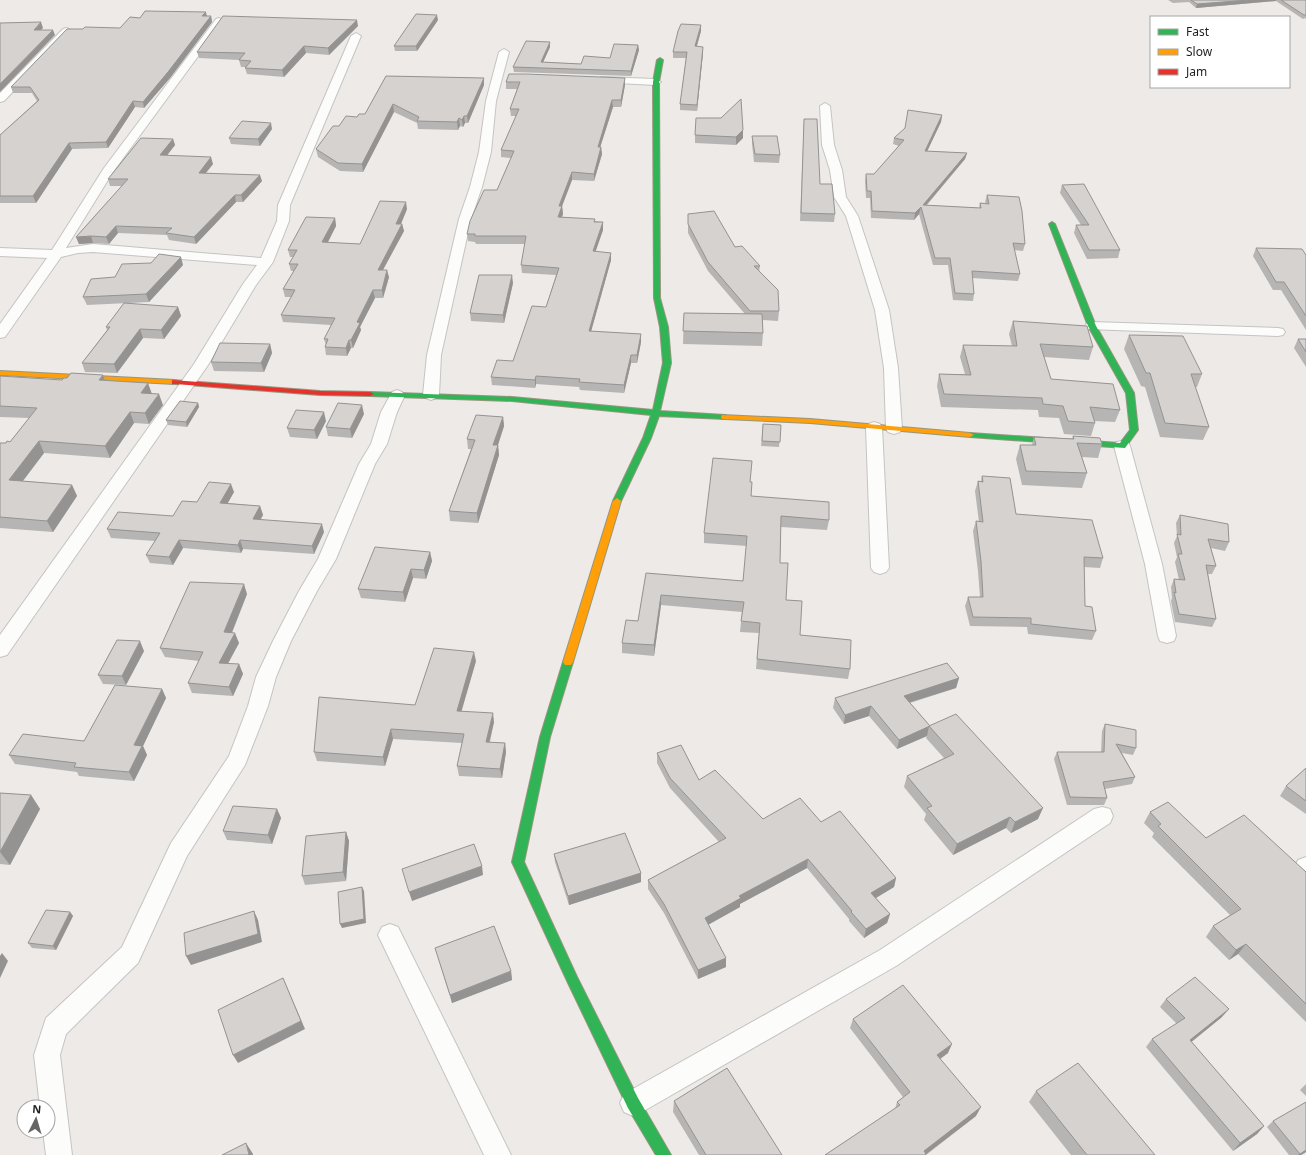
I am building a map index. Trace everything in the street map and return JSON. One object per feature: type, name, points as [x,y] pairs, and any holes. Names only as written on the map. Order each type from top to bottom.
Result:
[{"type":"street","points":[[0,334],[56,254],[108,171],[219,21]]},
{"type":"street","points":[[0,99],[66,31]]},
{"type":"street","points":[[0,650],[201,365],[250,284],[266,262],[278,236],[284,205],[356,36]]},
{"type":"street","points":[[431,394],[434,354],[465,219],[476,187],[485,152],[491,101],[502,77],[504,52]]},
{"type":"street","points":[[660,60],[656,82],[657,298],[664,327],[667,363],[656,413],[647,438],[621,491],[612,517],[545,737],[518,862],[573,981],[633,1103],[664,1155]]},
{"type":"street","points":[[588,79],[656,82]]},
{"type":"street","points":[[825,106],[828,145],[836,170],[840,197],[852,216],[882,310],[891,368],[894,429]]},
{"type":"street","points":[[1052,224],[1092,326],[1130,392],[1134,430],[1122,446]]},
{"type":"street","points":[[0,252],[56,254],[78,249],[93,248],[266,262]]},
{"type":"street","points":[[1092,326],[1278,332]]},
{"type":"street","points":[[0,373],[100,379],[188,382],[320,393],[397,395],[431,394],[512,399],[656,413],[810,421],[894,429],[1122,446]]},
{"type":"street","points":[[59,1155],[47,1055],[55,1027],[130,955],[179,850],[238,760],[258,706],[266,677],[295,616],[327,559],[367,464],[379,444],[389,412],[397,395]]},
{"type":"street","points":[[874,427],[880,568]]},
{"type":"street","points":[[1122,446],[1144,522],[1163,605],[1166,636]]},
{"type":"street","points":[[633,1103],[888,958],[1102,816]]},
{"type":"street","points":[[1306,867],[1304,870],[1306,872]]},
{"type":"street","points":[[390,935],[498,1155]]},
{"type":"building","points":[[1191,0],[1249,0],[1197,4]]},
{"type":"building","points":[[1281,0],[1306,0],[1306,15],[1304,15]]},
{"type":"building","points":[[145,11],[206,12],[202,16],[211,16],[143,102],[133,101],[106,142],[69,143],[33,196],[0,196],[0,135],[39,100],[30,87],[11,87],[67,29],[83,29],[85,27],[120,28],[130,17],[140,18]]},
{"type":"building","points":[[416,14],[437,15],[416,46],[394,46]]},
{"type":"building","points":[[223,16],[357,20],[328,48],[304,46],[282,70],[245,68],[251,61],[239,60],[245,53],[197,52]]},
{"type":"building","points":[[41,22],[34,30],[53,30],[0,84],[0,23]]},
{"type":"building","points":[[681,24],[701,25],[695,46],[703,47],[697,105],[680,104],[687,52],[673,52]]},
{"type":"building","points":[[526,41],[550,42],[541,62],[581,64],[584,56],[610,58],[614,44],[638,45],[631,71],[513,67]]},
{"type":"building","points":[[509,74],[625,78],[621,100],[612,100],[598,147],[601,147],[594,174],[572,172],[559,206],[562,206],[558,217],[595,219],[594,222],[603,222],[593,251],[611,253],[589,331],[641,334],[637,355],[631,355],[624,385],[579,382],[580,379],[536,376],[535,380],[491,377],[497,360],[513,361],[532,306],[546,307],[559,268],[521,265],[526,236],[475,236],[475,234],[467,234],[470,221],[484,190],[497,190],[514,151],[501,150],[519,109],[510,109],[520,82],[506,82]]},
{"type":"building","points":[[386,76],[484,78],[467,116],[464,116],[462,120],[459,118],[457,122],[417,121],[419,117],[393,104],[362,164],[338,163],[316,149],[333,126],[339,126],[346,116],[357,117],[359,114],[365,114]]},
{"type":"building","points":[[741,99],[743,130],[736,137],[695,135],[696,118],[721,118]]},
{"type":"building","points":[[908,110],[942,115],[925,151],[967,153],[923,205],[981,208],[980,203],[989,204],[987,195],[1019,197],[1022,211],[1025,244],[1013,243],[1020,274],[972,271],[974,294],[955,293],[950,258],[935,258],[921,207],[915,213],[872,211],[871,191],[867,191],[866,174],[874,174],[904,140],[894,138],[905,128]]},
{"type":"building","points":[[804,119],[817,119],[820,184],[832,184],[835,214],[801,213]]},
{"type":"building","points":[[242,121],[271,123],[258,139],[229,138]]},
{"type":"building","points":[[752,136],[777,136],[780,155],[755,154]]},
{"type":"building","points":[[141,138],[173,139],[160,155],[211,157],[199,173],[260,175],[241,195],[235,195],[194,237],[166,233],[172,228],[116,226],[106,237],[76,237],[128,179],[108,179]]},
{"type":"building","points":[[1084,184],[1120,250],[1089,250],[1076,225],[1089,225],[1062,185]]},
{"type":"building","points":[[380,201],[406,202],[396,224],[402,224],[378,270],[387,270],[382,290],[373,290],[357,322],[360,323],[351,340],[349,340],[346,348],[325,347],[328,339],[324,339],[335,318],[281,315],[295,290],[283,289],[298,264],[289,264],[297,250],[288,250],[306,217],[335,218],[322,242],[360,244]]},
{"type":"building","points":[[714,211],[735,247],[742,246],[760,266],[754,266],[778,290],[779,311],[750,311],[708,262],[688,224],[688,214]]},
{"type":"building","points":[[1256,248],[1302,249],[1306,255],[1306,316],[1284,282],[1276,282]]},
{"type":"building","points":[[159,254],[181,257],[146,294],[83,297],[91,279],[115,277],[122,264],[151,263]]},
{"type":"building","points":[[479,275],[512,275],[503,315],[470,313]]},
{"type":"building","points":[[124,303],[178,307],[161,330],[140,329],[114,364],[82,363],[110,327],[106,327]]},
{"type":"building","points":[[684,313],[762,314],[763,333],[683,331]]},
{"type":"building","points":[[1013,321],[1087,326],[1093,347],[1040,344],[1051,379],[1113,384],[1120,410],[1090,407],[1095,423],[1068,421],[1063,406],[1043,404],[1042,398],[944,394],[939,374],[971,375],[963,345],[1017,346]]},
{"type":"building","points":[[1129,335],[1183,336],[1202,374],[1191,374],[1209,427],[1165,423],[1150,373],[1146,373]]},
{"type":"building","points":[[1298,339],[1306,339],[1306,352]]},
{"type":"building","points":[[220,343],[270,344],[261,363],[211,362]]},
{"type":"building","points":[[71,373],[103,375],[99,380],[148,383],[141,393],[159,394],[145,413],[130,412],[105,446],[39,441],[9,480],[72,485],[47,521],[0,517],[0,443],[6,443],[7,441],[10,442],[37,408],[0,406],[0,376],[62,380],[67,378]]},
{"type":"building","points":[[180,401],[198,403],[186,422],[166,420]]},
{"type":"building","points":[[338,403],[362,405],[350,429],[326,427]]},
{"type":"building","points":[[296,410],[324,412],[314,430],[287,428]]},
{"type":"building","points":[[476,415],[503,417],[493,445],[498,445],[477,513],[449,511],[475,440],[467,439]]},
{"type":"building","points":[[763,424],[781,425],[780,442],[762,441]]},
{"type":"building","points":[[1073,436],[1100,438],[1102,444],[1077,443],[1087,473],[1026,471],[1020,445],[1036,445],[1034,437],[1074,439]]},
{"type":"building","points":[[713,458],[752,461],[750,482],[752,482],[751,496],[829,502],[829,520],[781,516],[780,563],[788,563],[786,600],[802,601],[800,635],[851,640],[850,669],[757,659],[760,623],[741,621],[744,602],[661,595],[654,645],[622,643],[626,620],[638,621],[646,573],[743,581],[747,536],[704,533]]},
{"type":"building","points":[[982,476],[1010,478],[1016,514],[1092,520],[1103,558],[1084,557],[1085,606],[1092,607],[1096,631],[1031,624],[1031,618],[973,617],[968,597],[983,597],[981,561],[976,521],[983,522],[978,481],[983,482]]},
{"type":"building","points":[[209,482],[231,484],[220,503],[260,506],[253,519],[322,524],[312,546],[240,540],[238,545],[179,540],[169,557],[146,555],[160,533],[107,529],[118,512],[173,516],[182,501],[197,502]]},
{"type":"building","points":[[1180,515],[1228,524],[1229,542],[1208,539],[1216,566],[1206,565],[1216,619],[1179,614],[1174,592],[1176,593],[1174,579],[1185,580],[1178,554],[1182,554],[1177,534],[1181,535]]},
{"type":"building","points":[[375,547],[430,552],[424,570],[411,569],[403,592],[358,589]]},
{"type":"building","points":[[190,582],[244,584],[224,632],[235,633],[219,663],[239,664],[229,687],[188,683],[203,652],[160,648]]},
{"type":"building","points":[[117,640],[140,641],[122,676],[98,675]]},
{"type":"building","points":[[434,648],[474,652],[457,711],[493,713],[486,742],[505,743],[500,769],[457,766],[464,734],[391,729],[383,757],[314,752],[319,697],[415,705]]},
{"type":"building","points":[[947,663],[959,678],[904,696],[930,726],[899,740],[871,706],[845,715],[835,698]]},
{"type":"building","points":[[115,685],[162,689],[134,745],[142,746],[129,772],[74,767],[76,763],[9,755],[23,734],[84,741]]},
{"type":"building","points":[[956,714],[1043,808],[1015,822],[1010,817],[957,844],[927,808],[932,806],[907,776],[954,754],[929,726]]},
{"type":"building","points":[[1105,724],[1136,730],[1136,748],[1116,744],[1135,777],[1103,782],[1107,798],[1070,797],[1057,752],[1104,752]]},
{"type":"building","points":[[681,745],[699,780],[715,770],[763,819],[800,798],[821,822],[840,811],[896,878],[871,893],[890,914],[866,929],[808,859],[739,896],[741,898],[705,918],[726,958],[698,970],[664,904],[648,880],[726,838],[670,778],[657,753]]},
{"type":"building","points":[[1306,768],[1306,801],[1286,786]]},
{"type":"building","points":[[0,793],[31,795],[0,852]]},
{"type":"building","points":[[1168,802],[1206,838],[1244,815],[1306,872],[1306,1004],[1246,944],[1236,950],[1213,926],[1241,909],[1158,826],[1161,824],[1150,812]]},
{"type":"building","points":[[233,806],[277,809],[268,835],[223,831]]},
{"type":"building","points":[[346,832],[343,872],[302,876],[306,836]]},
{"type":"building","points":[[625,833],[641,873],[568,896],[554,854]]},
{"type":"building","points":[[474,844],[482,866],[409,892],[402,869]]},
{"type":"building","points":[[362,887],[364,919],[340,924],[338,892]]},
{"type":"building","points":[[46,910],[70,912],[53,946],[28,943]]},
{"type":"building","points":[[254,911],[258,934],[186,956],[184,933]]},
{"type":"building","points":[[494,926],[511,971],[450,995],[435,948]]},
{"type":"building","points":[[1195,977],[1229,1009],[1190,1040],[1264,1126],[1240,1143],[1152,1039],[1185,1018],[1166,999]]},
{"type":"building","points":[[283,978],[301,1021],[233,1055],[218,1010]]},
{"type":"building","points":[[903,985],[952,1044],[937,1055],[981,1107],[924,1151],[926,1154],[925,1155],[825,1155],[900,1105],[897,1102],[910,1092],[853,1019]]},
{"type":"building","points":[[1078,1063],[1155,1155],[1087,1155],[1036,1091]]},
{"type":"building","points":[[727,1068],[782,1155],[706,1155],[674,1101]]},
{"type":"building","points":[[1306,1102],[1306,1150],[1300,1154],[1273,1121]]},
{"type":"building","points":[[246,1143],[249,1155],[222,1155]]},
{"type":"traffic: fast","points":[[617,501],[647,438],[656,413],[667,363],[664,327],[657,298],[656,82],[660,60]]},
{"type":"traffic: fast","points":[[970,435],[1122,446],[1134,430],[1130,393],[1092,326],[1052,224]]},
{"type":"traffic: fast","points":[[370,394],[512,399],[656,413],[725,417]]},
{"type":"traffic: fast","points":[[568,662],[545,737],[518,862],[573,981],[633,1103],[664,1155]]},
{"type":"traffic: slow","points":[[0,373],[175,382]]},
{"type":"traffic: slow","points":[[725,417],[810,421],[970,435]]},
{"type":"traffic: slow","points":[[568,662],[617,501]]},
{"type":"traffic: jam","points":[[175,382],[320,393],[370,394]]}]
